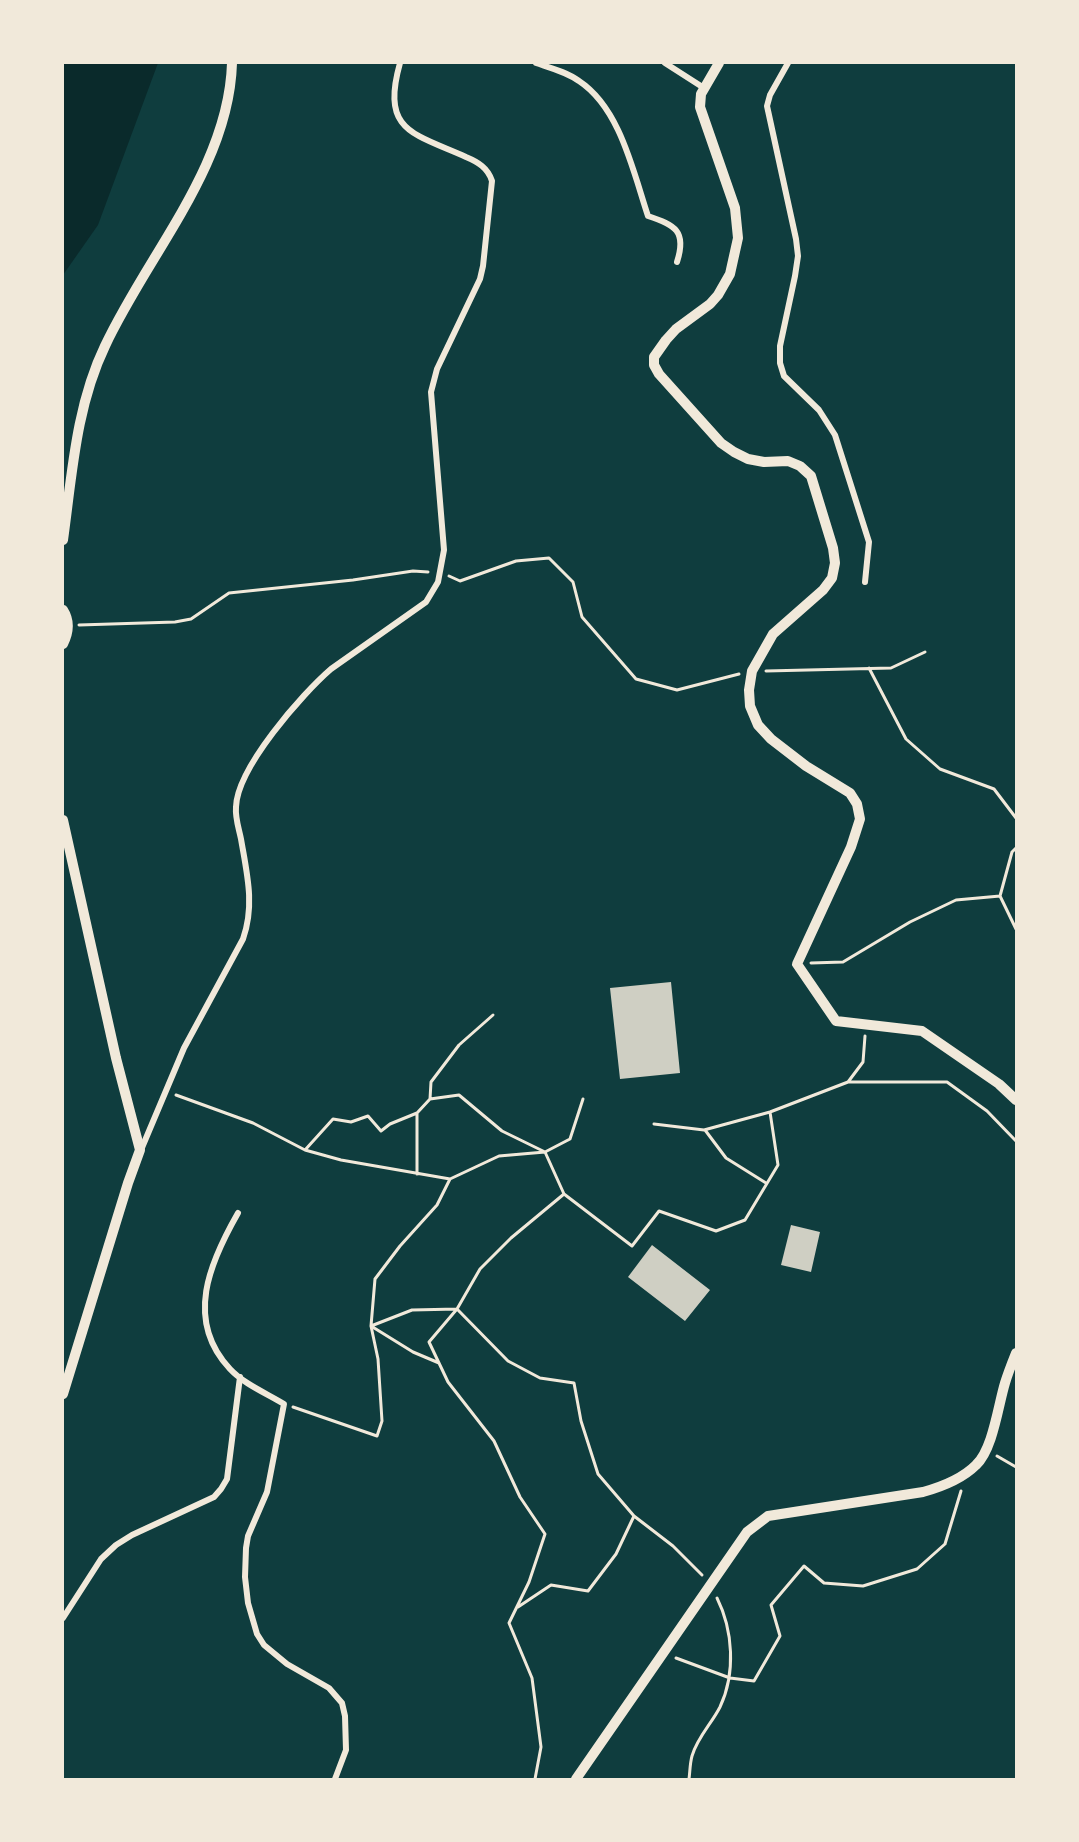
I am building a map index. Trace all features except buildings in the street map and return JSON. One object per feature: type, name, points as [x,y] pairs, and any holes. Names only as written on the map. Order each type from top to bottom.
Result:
[{"type":"street","points":[[63,540],[82,412],[96,366],[117,321],[195,186],[216,144],[226,112],[232,63]]},
{"type":"street","points":[[63,1394],[140,1150],[184,1048],[248,927],[250,894],[236,807],[242,783],[283,720],[319,680],[331,669],[426,603],[435,589],[441,572],[444,538],[431,392],[439,363],[480,279],[492,181],[490,174],[477,162],[419,136],[400,122],[393,96],[400,63]]},
{"type":"street","points":[[536,63],[578,80],[605,105],[617,125],[648,216],[669,223],[676,228],[680,237],[681,249],[677,262]]},
{"type":"street","points":[[665,63],[704,88]]},
{"type":"street","points":[[719,63],[704,88],[700,107],[735,208],[738,238],[730,274],[721,290],[710,304],[676,329],[666,340],[654,357],[654,365],[659,374],[713,434],[734,452],[748,459],[764,462],[788,461],[800,466],[811,476],[833,548],[836,563],[832,578],[823,590],[773,634],[752,671],[749,690],[750,706],[758,725],[771,739],[806,766],[850,793],[857,804],[860,819],[851,847],[797,964],[836,1021],[922,1031],[999,1084],[1016,1100]]},
{"type":"street","points":[[788,63],[770,95],[767,106],[798,256],[780,346],[780,363],[784,376],[819,410],[834,435],[868,542],[865,582]]},
{"type":"street","points":[[63,610],[68,625],[63,644]]},
{"type":"street","points":[[63,820],[116,1058],[140,1150]]},
{"type":"street","points":[[238,1213],[218,1248],[204,1297],[204,1312],[213,1344],[221,1358],[240,1377],[284,1404],[267,1492],[250,1530],[246,1548],[245,1577],[248,1603],[257,1634],[264,1645],[286,1664],[329,1688],[342,1703],[345,1716],[346,1750],[335,1779]]},
{"type":"street","points":[[576,1779],[747,1532],[768,1516],[923,1492],[940,1487],[964,1474],[977,1465],[986,1450],[1005,1381],[1016,1353]]},
{"type":"street","points":[[63,1618],[101,1559],[116,1545],[132,1535],[214,1497],[221,1489],[229,1468],[240,1377]]},
{"type":"path","points":[[68,625],[175,622],[191,619],[229,593],[353,580],[413,571],[441,572],[460,581],[516,561],[549,558],[573,582],[582,617],[636,679],[677,690],[752,671],[891,668],[925,652]]},
{"type":"path","points":[[869,668],[906,739],[940,769],[994,789],[1016,818]]},
{"type":"path","points":[[1016,848],[1012,852],[1000,896],[1016,929]]},
{"type":"path","points":[[797,964],[843,962],[910,922],[956,900],[1000,896]]},
{"type":"path","points":[[430,1099],[431,1082],[459,1044],[493,1015]]},
{"type":"path","points":[[848,1082],[863,1062],[866,1025]]},
{"type":"path","points":[[654,1124],[704,1130],[770,1112],[848,1082],[947,1082],[987,1111],[1016,1141]]},
{"type":"path","points":[[166,1091],[253,1123],[305,1150],[341,1160],[450,1179],[499,1156],[545,1152],[570,1139],[584,1099]]},
{"type":"path","points":[[305,1150],[333,1119],[351,1122],[368,1116],[381,1131],[390,1124],[417,1113],[430,1099],[459,1095],[502,1131],[545,1152],[564,1194],[632,1246],[659,1211],[716,1231],[745,1220],[778,1165],[770,1112]]},
{"type":"path","points":[[417,1113],[417,1173]]},
{"type":"path","points":[[704,1130],[726,1158],[766,1183]]},
{"type":"path","points":[[284,1404],[377,1436],[382,1421],[378,1359],[371,1326],[375,1279],[400,1246],[437,1205],[450,1179]]},
{"type":"path","points":[[535,1779],[541,1747],[532,1678],[509,1623],[529,1582],[545,1534],[520,1497],[494,1442],[448,1382],[429,1342],[457,1309],[480,1269],[511,1238],[564,1194]]},
{"type":"path","points":[[371,1326],[412,1310],[457,1309],[508,1361],[540,1378],[574,1383],[581,1421],[598,1474],[634,1516],[673,1546],[710,1583],[725,1614],[730,1653],[730,1678],[721,1706],[692,1755],[689,1779]]},
{"type":"path","points":[[371,1326],[413,1352],[439,1363]]},
{"type":"path","points":[[986,1450],[1016,1467]]},
{"type":"path","points":[[662,1653],[730,1678],[754,1681],[780,1636],[771,1605],[804,1566],[824,1583],[863,1586],[917,1569],[945,1544],[958,1504],[964,1474]]},
{"type":"path","points":[[516,1608],[551,1584],[588,1592],[616,1554],[634,1516]]},
{"type":"water","points":[[63,63],[158,63],[98,225],[63,275]]}]
